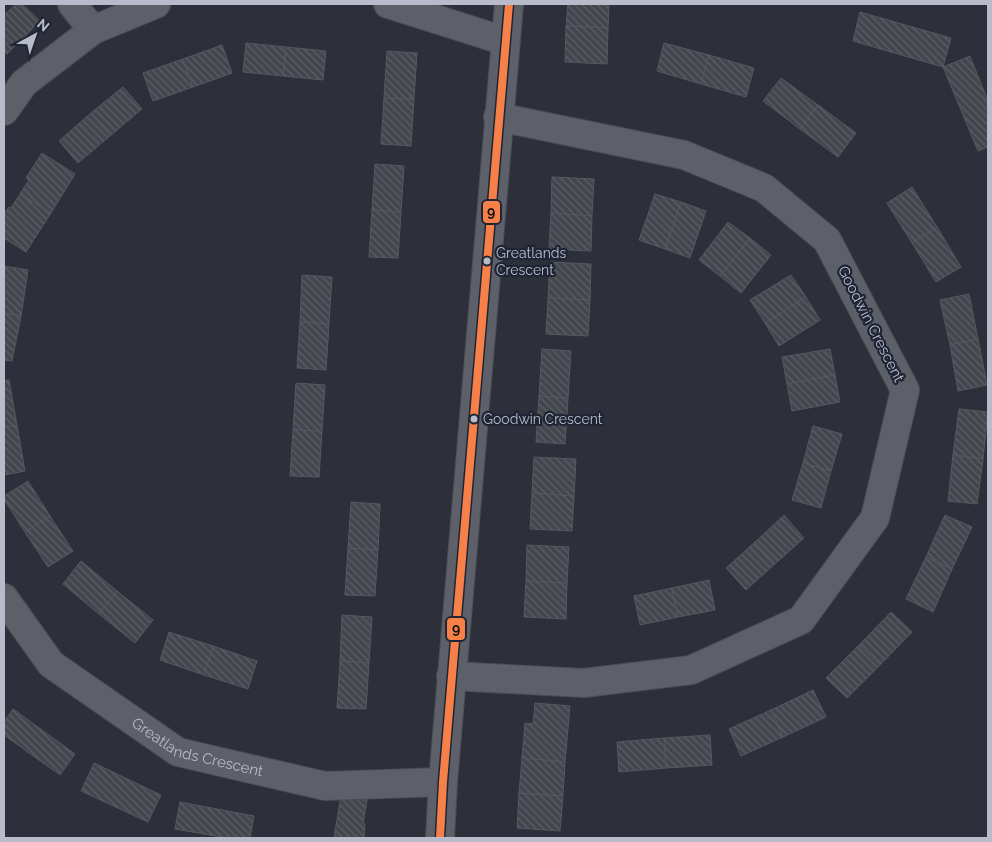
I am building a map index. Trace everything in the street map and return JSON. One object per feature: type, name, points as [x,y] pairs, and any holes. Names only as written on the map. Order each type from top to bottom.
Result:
[{"type":"street","points":[[72,4],[93,30]]},
{"type":"street","points":[[4,111],[24,83],[93,30],[156,4]]},
{"type":"street","points":[[388,4],[505,41]]},
{"type":"street","points":[[440,838],[442,782],[509,4]]},
{"type":"street","name":"Goodwin Crescent","points":[[451,676],[584,682],[691,670],[801,620],[875,518],[904,390],[827,240],[764,188],[684,155],[498,118]]},
{"type":"street","name":"Greatlands Crescent","points":[[4,598],[51,664],[178,752],[326,786],[442,782]]},
{"type":"building","points":[[16,4],[22,4],[40,21],[7,54],[4,51],[4,15]]},
{"type":"building","points":[[568,4],[609,4],[608,28],[566,26]]},
{"type":"building","points":[[860,12],[951,38],[943,67],[853,41]]},
{"type":"building","points":[[566,26],[608,28],[607,64],[565,62]]},
{"type":"building","points":[[246,43],[286,47],[283,76],[243,72]]},
{"type":"building","points":[[664,43],[709,55],[701,84],[657,71]]},
{"type":"building","points":[[222,45],[232,73],[193,87],[183,59]]},
{"type":"building","points":[[286,47],[326,51],[323,80],[283,76]]},
{"type":"building","points":[[387,51],[417,53],[414,99],[384,98]]},
{"type":"building","points":[[709,55],[754,68],[746,97],[701,84]]},
{"type":"building","points":[[970,56],[988,101],[988,147],[978,151],[943,67]]},
{"type":"building","points":[[183,59],[193,87],[153,101],[143,73]]},
{"type":"building","points":[[781,78],[818,105],[800,129],[763,101]]},
{"type":"building","points":[[123,87],[142,109],[110,136],[91,113]]},
{"type":"building","points":[[384,98],[414,99],[411,146],[381,144]]},
{"type":"building","points":[[818,105],[856,133],[838,157],[800,129]]},
{"type":"building","points":[[91,113],[110,136],[78,163],[59,141]]},
{"type":"building","points":[[42,153],[75,174],[51,213],[20,194],[29,180],[26,178]]},
{"type":"building","points":[[375,164],[404,166],[401,212],[372,210]]},
{"type":"building","points":[[552,177],[594,179],[592,216],[551,213]]},
{"type":"building","points":[[912,187],[937,227],[912,243],[887,203]]},
{"type":"building","points":[[20,194],[51,213],[26,252],[4,238],[4,214],[9,207],[11,208]]},
{"type":"building","points":[[655,194],[681,202],[665,249],[639,240]]},
{"type":"building","points":[[681,202],[706,211],[690,258],[665,249]]},
{"type":"building","points":[[372,210],[401,212],[398,258],[369,257]]},
{"type":"building","points":[[551,213],[592,216],[591,251],[549,249]]},
{"type":"building","points":[[728,222],[750,238],[720,276],[699,260]]},
{"type":"building","points":[[937,227],[961,267],[936,282],[912,243]]},
{"type":"building","points":[[750,238],[771,255],[741,293],[720,276]]},
{"type":"building","points":[[550,262],[591,264],[590,300],[548,298]]},
{"type":"building","points":[[4,266],[28,270],[21,316],[4,313]]},
{"type":"building","points":[[302,275],[332,277],[329,324],[300,322]]},
{"type":"building","points":[[791,275],[806,297],[765,323],[750,300]]},
{"type":"building","points":[[969,294],[978,339],[950,345],[940,300]]},
{"type":"building","points":[[806,297],[820,320],[779,346],[765,323]]},
{"type":"building","points":[[548,298],[590,300],[588,336],[546,334]]},
{"type":"building","points":[[4,313],[21,316],[12,361],[4,360]]},
{"type":"building","points":[[300,322],[329,324],[326,370],[297,368]]},
{"type":"building","points":[[978,339],[987,385],[958,391],[950,345]]},
{"type":"building","points":[[542,349],[571,351],[568,398],[539,396]]},
{"type":"building","points":[[830,349],[835,375],[787,384],[782,357]]},
{"type":"building","points":[[835,375],[840,402],[792,411],[787,384]]},
{"type":"building","points":[[9,380],[17,425],[4,427],[4,381]]},
{"type":"building","points":[[296,383],[325,385],[322,431],[293,430]]},
{"type":"building","points":[[539,396],[568,398],[565,444],[536,442]]},
{"type":"building","points":[[959,409],[988,412],[983,459],[953,455]]},
{"type":"building","points":[[17,425],[25,471],[4,475],[4,427]]},
{"type":"building","points":[[813,426],[842,434],[831,471],[803,463]]},
{"type":"building","points":[[293,430],[322,431],[319,477],[290,476]]},
{"type":"building","points":[[953,455],[983,459],[977,504],[948,501]]},
{"type":"building","points":[[534,457],[576,459],[574,496],[532,493]]},
{"type":"building","points":[[803,463],[831,471],[821,508],[792,500]]},
{"type":"building","points":[[28,481],[50,516],[25,532],[4,499],[4,496]]},
{"type":"building","points":[[532,493],[574,496],[572,531],[530,529]]},
{"type":"building","points":[[351,502],[380,504],[378,550],[348,548]]},
{"type":"building","points":[[784,515],[804,538],[775,564],[755,542]]},
{"type":"building","points":[[945,515],[972,527],[952,569],[926,557]]},
{"type":"building","points":[[50,516],[73,551],[48,567],[25,532]]},
{"type":"building","points":[[755,542],[775,564],[746,590],[726,568]]},
{"type":"building","points":[[527,545],[569,547],[567,583],[526,581]]},
{"type":"building","points":[[348,548],[378,550],[375,596],[345,595]]},
{"type":"building","points":[[926,557],[952,569],[933,612],[906,599]]},
{"type":"building","points":[[81,561],[117,591],[99,614],[63,584]]},
{"type":"building","points":[[709,580],[715,610],[678,617],[672,588]]},
{"type":"building","points":[[526,581],[567,583],[566,619],[524,617]]},
{"type":"building","points":[[672,588],[678,617],[640,625],[634,596]]},
{"type":"building","points":[[117,591],[153,620],[135,643],[99,614]]},
{"type":"building","points":[[891,612],[912,632],[880,665],[859,645]]},
{"type":"building","points":[[342,615],[372,617],[369,663],[340,661]]},
{"type":"building","points":[[169,632],[213,646],[204,675],[160,660]]},
{"type":"building","points":[[859,645],[880,665],[847,698],[826,678]]},
{"type":"building","points":[[213,646],[257,661],[248,689],[204,675]]},
{"type":"building","points":[[340,661],[369,663],[366,709],[337,708]]},
{"type":"building","points":[[813,690],[826,717],[783,737],[771,710]]},
{"type":"building","points":[[535,703],[570,706],[565,762],[522,758],[525,723],[533,724]]},
{"type":"building","points":[[13,709],[75,754],[60,775],[4,735],[4,722]]},
{"type":"building","points":[[771,710],[783,737],[741,756],[729,729]]},
{"type":"building","points":[[710,735],[712,765],[666,768],[664,738]]},
{"type":"building","points":[[664,738],[666,768],[619,772],[617,742]]},
{"type":"building","points":[[522,758],[565,762],[563,796],[519,793]]},
{"type":"building","points":[[94,763],[161,795],[148,822],[81,791]]},
{"type":"building","points":[[519,793],[563,796],[560,831],[517,828]]},
{"type":"building","points":[[341,795],[367,800],[363,824],[365,824],[364,838],[334,838]]},
{"type":"building","points":[[180,802],[254,816],[250,838],[227,838],[175,829]]},
{"type":"transit line","name":"9","points":[[440,838],[443,782],[509,4]]},
{"type":"place","name":"Greatlands Crescent","points":[[487,261]]},
{"type":"place","name":"Goodwin Crescent","points":[[474,419]]}]
